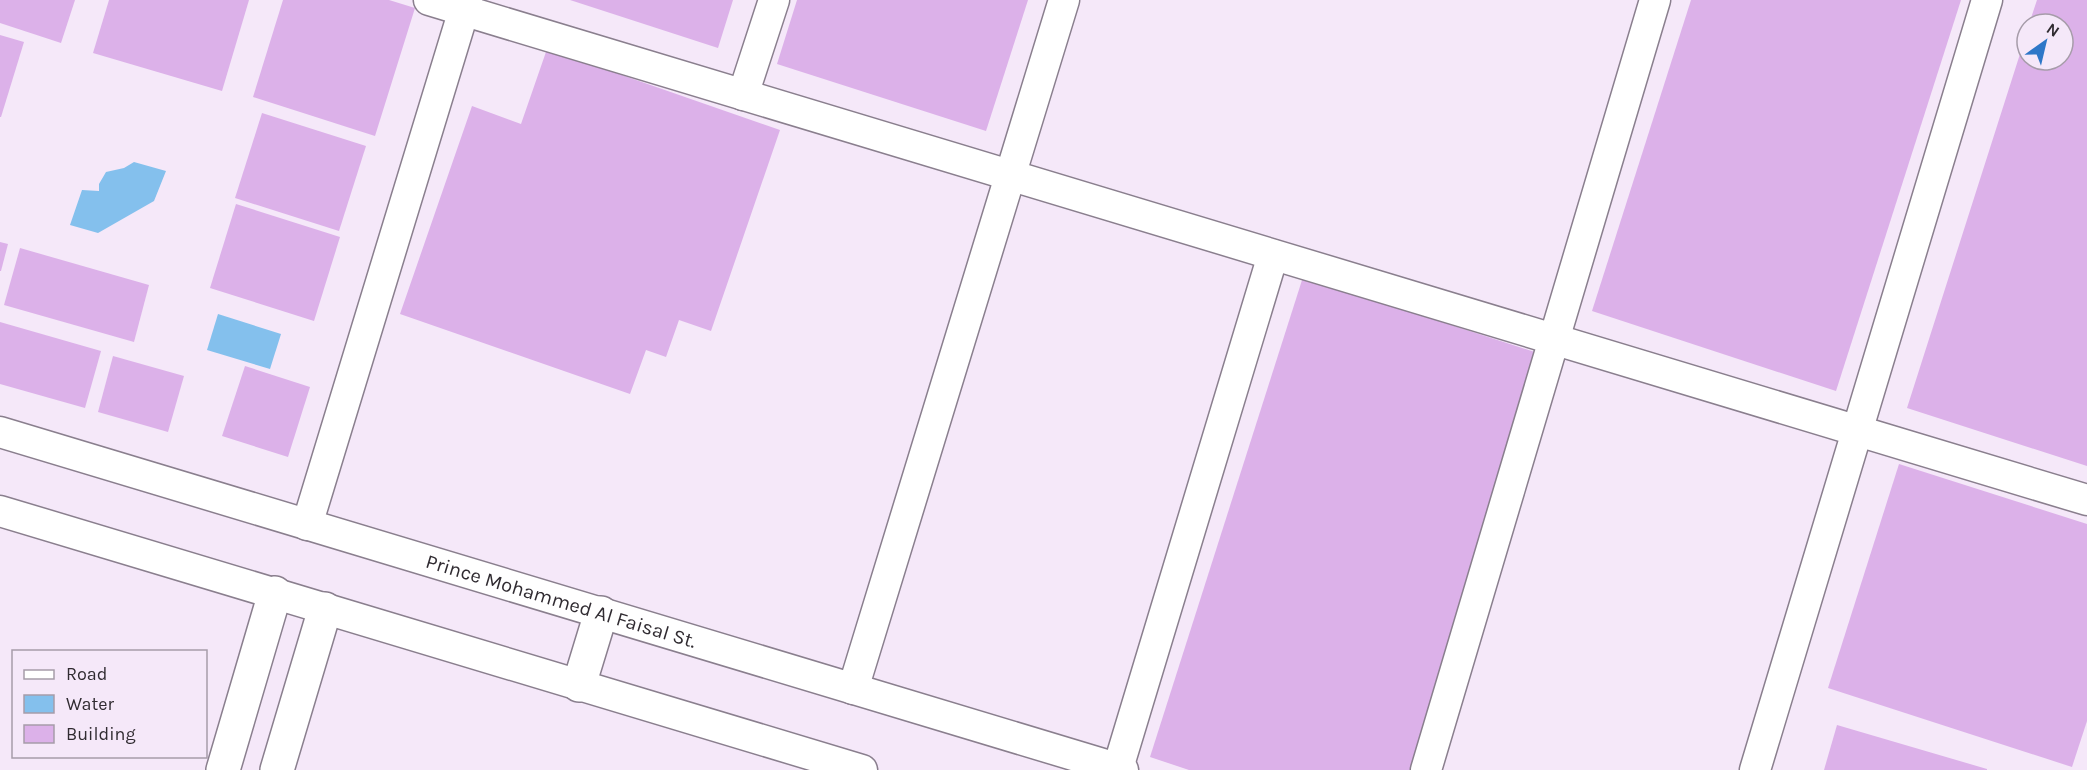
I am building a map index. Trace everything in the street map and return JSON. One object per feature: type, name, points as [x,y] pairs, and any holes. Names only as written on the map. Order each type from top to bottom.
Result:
[{"type":"street","points":[[429,0],[465,5],[743,95],[2087,500]]},
{"type":"street","points":[[743,95],[774,0]]},
{"type":"street","points":[[853,689],[1064,0]]},
{"type":"street","points":[[1426,770],[1655,0]]},
{"type":"street","points":[[1755,770],[1986,0]]},
{"type":"street","points":[[307,525],[465,5]]},
{"type":"street","points":[[1120,769],[1273,255]]},
{"type":"street","name":"Prince Mohammed Al Faisal St.","points":[[0,432],[1120,769]]},
{"type":"street","points":[[0,511],[862,770]]},
{"type":"street","points":[[224,770],[275,593]]},
{"type":"street","points":[[277,770],[325,609]]},
{"type":"street","points":[[579,685],[602,613]]},
{"type":"water","points":[[134,162],[166,171],[154,201],[98,233],[70,225],[82,190],[99,191],[99,184],[106,172],[124,168]]},
{"type":"water","points":[[218,314],[281,334],[270,369],[207,350]]},
{"type":"building","points":[[0,0],[75,0],[61,43],[0,23]]},
{"type":"building","points":[[109,0],[249,0],[222,91],[93,53]]},
{"type":"building","points":[[283,0],[389,0],[415,8],[375,136],[253,97]]},
{"type":"building","points":[[570,0],[733,0],[718,48]]},
{"type":"building","points":[[797,0],[1028,0],[986,131],[777,64]]},
{"type":"building","points":[[1691,0],[1961,0],[1836,391],[1592,311]]},
{"type":"building","points":[[2037,0],[2087,0],[2087,466],[1907,408],[2015,70],[2015,72],[2075,72],[2075,12],[2033,12]]},
{"type":"building","points":[[0,35],[24,42],[1,117],[0,117]]},
{"type":"building","points":[[547,49],[780,130],[711,331],[679,320],[666,357],[646,350],[630,394],[400,314],[472,106],[521,124]]},
{"type":"building","points":[[262,113],[366,146],[339,231],[235,198]]},
{"type":"building","points":[[236,204],[340,237],[314,321],[210,288]]},
{"type":"building","points":[[0,242],[8,244],[1,271],[0,271]]},
{"type":"building","points":[[20,248],[149,285],[134,342],[4,305]]},
{"type":"building","points":[[1303,277],[1547,356],[1415,770],[1189,770],[1150,757]]},
{"type":"building","points":[[0,322],[101,351],[85,408],[0,384]]},
{"type":"building","points":[[113,356],[184,376],[168,432],[98,412]]},
{"type":"building","points":[[245,366],[310,387],[288,457],[222,436]]},
{"type":"building","points":[[1899,464],[2087,524],[2087,721],[2072,767],[1828,688]]},
{"type":"building","points":[[1837,725],[1987,769],[1987,770],[1824,770]]}]
